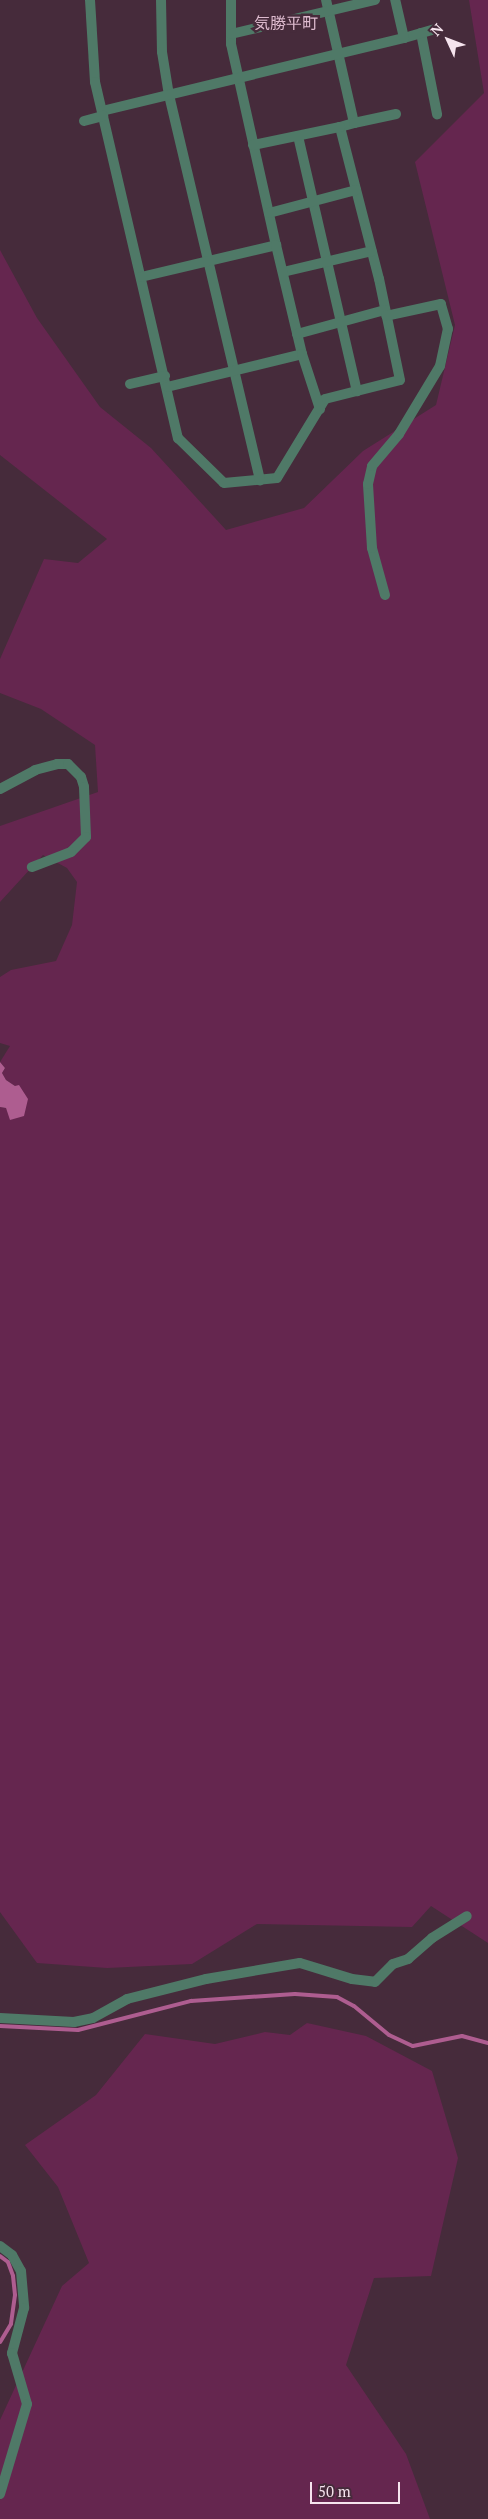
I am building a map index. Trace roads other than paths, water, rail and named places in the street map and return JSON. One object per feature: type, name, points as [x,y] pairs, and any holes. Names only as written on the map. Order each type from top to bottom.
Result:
[{"type":"street","points":[[90,0],[91,48],[102,114],[181,441],[224,483],[277,478],[282,474],[325,399],[400,380],[372,251],[340,127]]},
{"type":"street","points":[[161,0],[162,52],[169,95],[260,480]]},
{"type":"street","points":[[231,0],[231,34],[238,78],[297,334],[320,409]]},
{"type":"street","points":[[326,0],[354,123]]},
{"type":"street","points":[[231,34],[376,0]]},
{"type":"street","points":[[395,0],[404,38]]},
{"type":"street","points":[[84,121],[169,95],[338,56],[436,30]]},
{"type":"street","points":[[421,33],[437,114]]},
{"type":"street","points":[[253,145],[396,114]]},
{"type":"street","points":[[298,136],[357,391]]},
{"type":"street","points":[[269,212],[356,190]]},
{"type":"street","points":[[141,277],[276,245]]},
{"type":"street","points":[[283,272],[372,251]]},
{"type":"street","points":[[297,334],[386,313],[441,304],[448,329],[440,366],[399,434],[372,466],[368,484],[372,548],[385,595]]},
{"type":"street","points":[[167,387],[302,354]]},
{"type":"street","points":[[130,384],[165,376]]},
{"type":"street","points":[[0,788],[35,770],[57,764],[68,764],[81,777],[84,787],[86,837],[72,852],[32,867]]},
{"type":"street","points":[[0,2018],[74,2022],[93,2018],[127,1999],[206,1979],[300,1963],[352,1979],[375,1982],[393,1964],[408,1959],[432,1938],[467,1916]]},
{"type":"street","points":[[0,2246],[12,2255],[21,2271],[24,2308],[12,2353],[27,2404],[0,2494]]},
{"type":"waterway","points":[[0,2026],[78,2030],[191,2001],[295,1994],[337,1997],[354,2006],[389,2035],[413,2046],[462,2036],[488,2043]]},
{"type":"waterway","points":[[0,2256],[8,2262],[13,2276],[15,2295],[11,2324],[0,2342]]},
{"type":"district","name":"気勝平町","points":[[286,23]]}]
